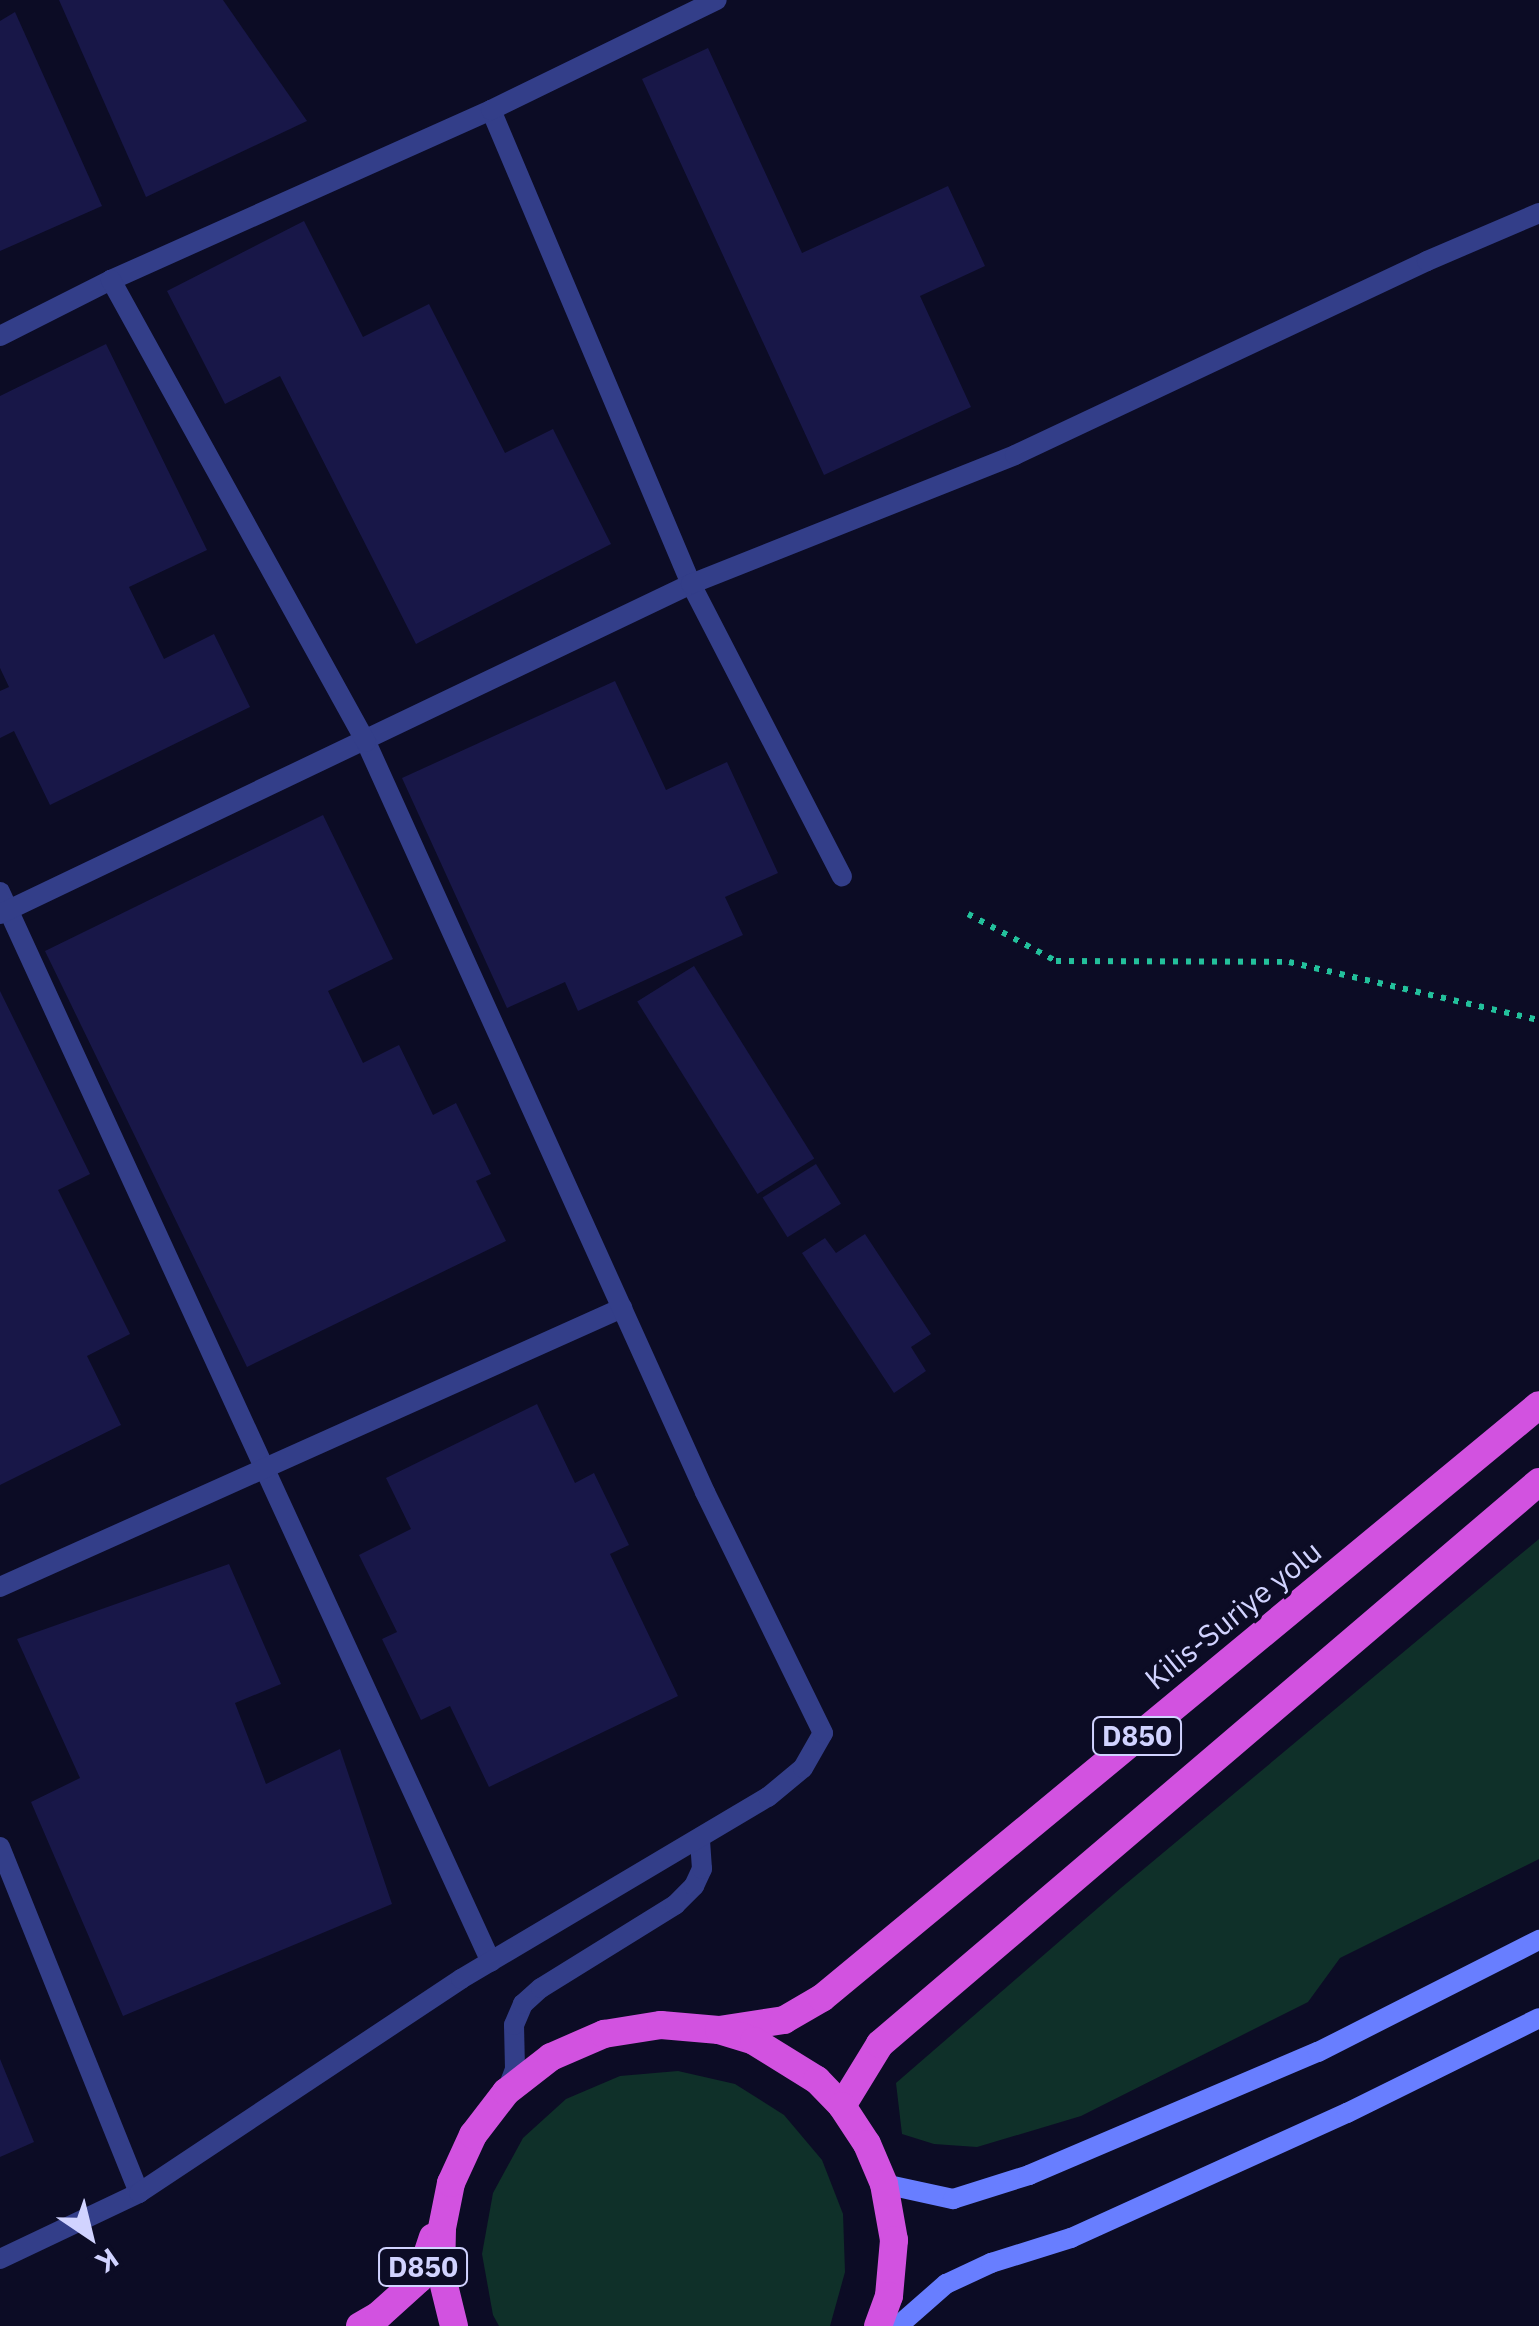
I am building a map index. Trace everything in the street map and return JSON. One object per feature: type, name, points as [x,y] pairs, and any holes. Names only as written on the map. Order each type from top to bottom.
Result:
[{"type":"highway","name":"Kilis-Suriye yolu","points":[[718,2030],[784,2020],[822,1998],[1539,1405]]},
{"type":"highway","name":"D850","points":[[842,2106],[880,2044],[894,2031],[1539,1482]]},
{"type":"highway","points":[[454,2326],[441,2272],[442,2228],[451,2183],[473,2135],[506,2092],[551,2057],[604,2034],[662,2025],[718,2030],[787,2058],[842,2106],[867,2144],[884,2184],[894,2240],[889,2296],[878,2326]]},
{"type":"highway","name":"D850","points":[[360,2326],[380,2315],[419,2279],[451,2183]]},
{"type":"main road","points":[[884,2184],[953,2199],[1029,2175],[1318,2052],[1539,1940]]},
{"type":"main road","points":[[898,2326],[946,2284],[991,2263],[1071,2238],[1348,2112],[1539,2018]]},
{"type":"street","points":[[0,336],[110,280],[491,110],[718,0]]},
{"type":"street","points":[[491,110],[691,584],[842,876]]},
{"type":"street","points":[[491,1962],[3,905],[366,742],[691,584],[1015,455],[1539,213]]},
{"type":"street","points":[[0,2259],[139,2193],[491,1962],[768,1797],[803,1768],[823,1732],[705,1492],[366,742],[110,280]]},
{"type":"street","points":[[0,1587],[622,1308]]},
{"type":"street","points":[[506,2092],[514,2069],[514,2025],[523,2004],[541,1988],[675,1905],[694,1886],[702,1869],[700,1838]]},
{"type":"street","points":[[0,1847],[139,2193]]},
{"type":"path","points":[[968,914],[1056,961],[1289,962],[1539,1020]]},
{"type":"green space","points":[[1539,1539],[1539,1859],[1340,1958],[1308,2002],[1081,2116],[977,2147],[934,2144],[902,2134],[896,2083],[1121,1888]]},
{"type":"green space","points":[[678,2071],[735,2084],[784,2115],[822,2160],[843,2214],[845,2272],[830,2326],[499,2326],[493,2315],[482,2254],[493,2193],[523,2138],[566,2099],[620,2076]]},
{"type":"building","points":[[59,0],[223,0],[307,121],[146,197]]},
{"type":"building","points":[[15,12],[102,206],[0,251],[0,21]]},
{"type":"building","points":[[708,48],[802,253],[948,186],[985,266],[920,296],[971,407],[824,475],[642,79]]},
{"type":"building","points":[[304,221],[363,337],[429,304],[505,453],[553,429],[611,544],[416,644],[280,376],[225,404],[167,291]]},
{"type":"building","points":[[106,344],[207,550],[129,587],[164,659],[214,634],[250,707],[50,805],[14,731],[0,738],[0,691],[9,687],[0,668],[0,396]]},
{"type":"building","points":[[615,681],[666,790],[727,762],[778,873],[725,897],[743,935],[578,1011],[565,982],[507,1008],[402,778]]},
{"type":"building","points":[[323,815],[393,959],[328,991],[363,1063],[399,1045],[433,1115],[456,1103],[491,1174],[476,1181],[506,1241],[247,1367],[45,951]]},
{"type":"building","points":[[694,966],[814,1159],[757,1194],[637,1002]]},
{"type":"building","points":[[0,991],[90,1174],[58,1190],[130,1334],[87,1356],[121,1425],[0,1485]]},
{"type":"building","points":[[816,1164],[841,1204],[787,1237],[763,1197]]},
{"type":"building","points":[[865,1234],[931,1334],[911,1347],[926,1371],[894,1393],[802,1253],[825,1238],[836,1253]]},
{"type":"building","points":[[537,1404],[575,1483],[594,1473],[629,1545],[610,1554],[678,1696],[489,1787],[450,1706],[421,1720],[382,1639],[397,1632],[359,1555],[411,1529],[386,1478]]},
{"type":"building","points":[[229,1564],[281,1684],[235,1703],[266,1784],[340,1749],[392,1904],[123,2016],[31,1802],[80,1778],[17,1639]]},
{"type":"building","points":[[0,2059],[34,2142],[0,2157]]}]
